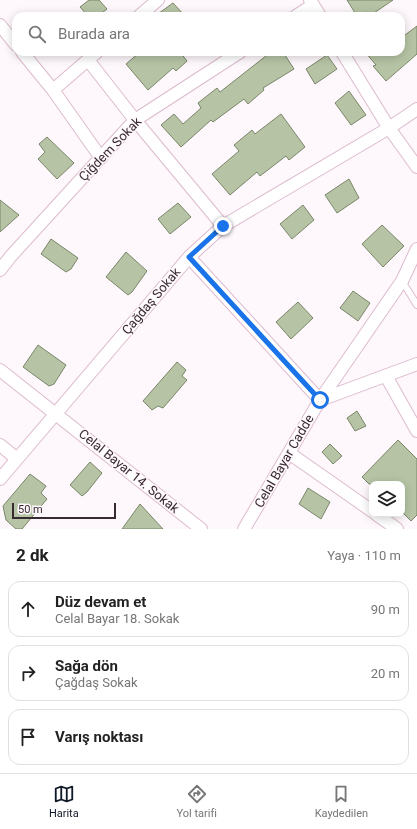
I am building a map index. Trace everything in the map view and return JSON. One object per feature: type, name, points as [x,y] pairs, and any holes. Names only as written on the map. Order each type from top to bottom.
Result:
[{"type":"street","points":[[144,12],[158,0]]},
{"type":"street","points":[[301,12],[311,3],[317,12]]},
{"type":"street","points":[[0,25],[12,39]]},
{"type":"street","points":[[25,56],[53,90],[101,158]]},
{"type":"street","points":[[53,90],[93,56],[135,120],[223,226]]},
{"type":"street","name":"Çiğdem Sokak","points":[[0,270],[135,120],[234,56]]},
{"type":"street","points":[[344,56],[389,128],[417,167]]},
{"type":"street","name":"Çağdaş Sokak","points":[[0,479],[189,257],[223,226],[389,128],[417,109]]},
{"type":"street","points":[[189,257],[320,400],[402,281],[417,249]]},
{"type":"street","name":"Celal Bayar Cadde","points":[[244,529],[320,400],[417,364]]},
{"type":"street","name":"Celal Bayar 14. Sokak","points":[[0,370],[202,529]]},
{"type":"street","points":[[386,376],[417,431]]},
{"type":"street","points":[[0,445],[17,459]]},
{"type":"street","points":[[289,453],[369,510]]},
{"type":"street","points":[[380,517],[397,529]]},
{"type":"lane","points":[[402,281],[417,305]]},
{"type":"building","points":[[89,0],[99,0],[107,9],[103,12],[84,12],[80,7]]},
{"type":"building","points":[[347,0],[393,0],[375,12],[354,12]]},
{"type":"building","points":[[173,3],[181,12],[161,12]]},
{"type":"building","points":[[417,26],[417,54],[386,81],[373,66],[376,65],[368,56],[405,56],[405,35]]},
{"type":"building","points":[[135,56],[183,56],[187,61],[176,71],[173,68],[148,90],[126,64]]},
{"type":"building","points":[[266,56],[286,56],[294,69],[263,88],[264,90],[248,104],[244,99],[213,122],[211,120],[181,147],[161,125],[174,114],[183,124],[201,108],[198,103],[217,88],[220,92]]},
{"type":"building","points":[[328,56],[337,69],[315,84],[306,69]]},
{"type":"building","points":[[349,91],[366,115],[351,125],[335,103]]},
{"type":"building","points":[[281,114],[305,147],[289,160],[286,156],[260,176],[257,172],[230,195],[212,174],[239,151],[234,145],[252,130],[255,134]]},
{"type":"building","points":[[47,137],[74,163],[57,179],[38,159],[45,152],[39,144]]},
{"type":"building","points":[[349,179],[359,198],[337,213],[325,195]]},
{"type":"building","points":[[0,200],[19,215],[0,232]]},
{"type":"building","points":[[178,203],[191,217],[170,234],[158,219]]},
{"type":"building","points":[[303,205],[314,220],[292,239],[280,224]]},
{"type":"building","points":[[382,225],[404,246],[383,267],[362,244]]},
{"type":"building","points":[[51,239],[78,258],[71,269],[66,272],[41,254]]},
{"type":"building","points":[[126,252],[147,271],[132,292],[128,295],[106,277]]},
{"type":"building","points":[[353,291],[370,303],[358,321],[340,308]]},
{"type":"building","points":[[298,302],[313,318],[291,339],[276,322]]},
{"type":"building","points":[[38,345],[66,365],[54,384],[49,386],[23,367]]},
{"type":"building","points":[[177,362],[186,370],[182,376],[187,380],[163,408],[158,406],[152,410],[143,401]]},
{"type":"building","points":[[357,411],[366,426],[355,431],[347,418]]},
{"type":"building","points":[[398,440],[417,459],[417,515],[411,521],[405,515],[405,481],[369,481],[369,484],[362,477]]},
{"type":"building","points":[[330,444],[342,456],[333,464],[322,452]]},
{"type":"building","points":[[90,462],[102,473],[82,496],[70,485]]},
{"type":"building","points":[[30,474],[46,486],[41,493],[47,499],[22,529],[16,529],[6,520],[3,506]]},
{"type":"building","points":[[308,488],[330,502],[321,519],[299,504]]},
{"type":"building","points":[[140,504],[163,529],[122,529]]},
{"type":"route","points":[[223,226],[189,257],[320,400]]}]
